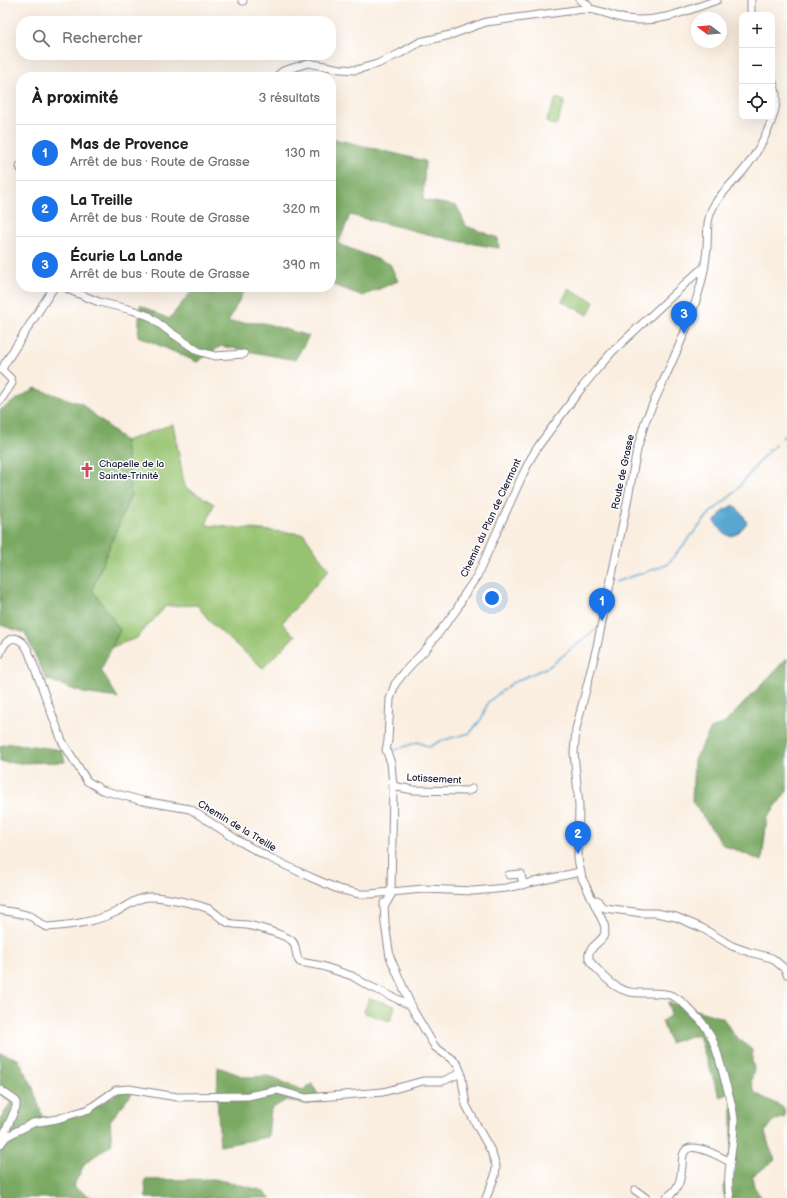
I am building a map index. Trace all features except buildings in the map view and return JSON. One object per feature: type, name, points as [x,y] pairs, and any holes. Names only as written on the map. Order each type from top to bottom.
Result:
[{"type":"street","points":[[580,0],[589,7],[589,9]]},
{"type":"street","points":[[282,72],[308,63],[356,70],[377,64],[420,42],[486,22],[566,10],[583,9],[598,10],[613,16],[628,19],[650,20],[669,16],[717,0]]},
{"type":"street","points":[[751,0],[751,12]]},
{"type":"street","name":"Route de Grasse","points":[[589,892],[580,872],[578,854],[579,805],[574,753],[576,728],[597,646],[626,508],[635,457],[645,422],[694,309],[704,268],[708,226],[712,208],[748,164],[765,135],[774,113],[776,94],[773,84]]},
{"type":"street","name":"Chemin du Plan de Clermont","points":[[388,892],[393,786],[391,763],[386,750],[388,740],[390,699],[395,684],[406,669],[427,648],[457,609],[464,595],[477,576],[523,474],[539,445],[580,390],[613,351],[704,268]]},
{"type":"street","points":[[688,281],[701,284]]},
{"type":"street","points":[[0,401],[12,383],[11,379],[2,370],[4,365],[51,292]]},
{"type":"street","points":[[74,292],[99,302],[149,316],[198,351],[214,356],[244,354]]},
{"type":"street","name":"Chemin de la Treille","points":[[0,654],[6,642],[10,640],[22,642],[28,650],[62,741],[87,781],[91,784],[102,790],[143,801],[190,809],[239,841],[268,857],[338,889],[360,894],[423,889],[474,891],[506,888],[580,872]]},
{"type":"street","name":"Lotissement","points":[[393,786],[413,790],[468,791],[472,789]]},
{"type":"street","points":[[509,875],[521,874],[523,884]]},
{"type":"street","points":[[388,892],[391,895],[384,904],[385,924],[390,957],[412,1006],[434,1048],[457,1063],[461,1073],[466,1105],[491,1151],[496,1166],[495,1176],[486,1198]]},
{"type":"street","points":[[589,892],[602,907],[642,913],[663,914],[694,924],[732,946],[772,958],[785,969],[787,974]]},
{"type":"street","points":[[589,892],[604,924],[605,931],[604,936],[591,948],[588,954],[589,960],[592,964],[612,984],[621,990],[633,993],[659,993],[674,996],[698,1017],[709,1033],[716,1049],[734,1119],[729,1180],[730,1198]]},
{"type":"street","points":[[370,894],[384,904]]},
{"type":"street","points":[[0,910],[25,915],[33,918],[41,925],[48,927],[88,922],[116,912],[140,899],[148,897],[184,902],[210,910],[228,922],[261,929],[285,937],[292,941],[295,945],[300,962],[322,966],[352,976],[367,985],[412,1006]]},
{"type":"street","points":[[0,1144],[15,1132],[33,1123],[57,1119],[89,1109],[116,1090],[129,1089],[177,1096],[248,1096],[277,1090],[306,1098],[384,1092],[424,1081],[443,1081],[461,1073]]},
{"type":"street","points":[[0,1090],[16,1101],[16,1107],[0,1144]]},
{"type":"street","points":[[666,1198],[677,1188],[680,1181],[682,1156],[685,1150],[691,1147],[698,1148],[730,1162]]},
{"type":"street","points":[[635,1190],[646,1198]]},
{"type":"green space","points":[[556,98],[565,101],[556,126],[546,122]]},
{"type":"green space","points":[[336,139],[425,161],[423,200],[457,206],[466,226],[498,238],[499,248],[456,241],[350,215],[338,244],[390,264],[398,281],[363,296],[336,286]]},
{"type":"green space","points":[[569,288],[594,302],[588,315],[562,301]]},
{"type":"green space","points":[[191,292],[243,292],[228,322],[264,323],[309,336],[295,360],[221,346],[197,362],[138,336],[140,305],[169,319]]},
{"type":"green space","points":[[35,388],[82,404],[125,441],[131,494],[92,589],[120,630],[101,670],[118,698],[83,693],[46,679],[25,633],[0,625],[0,410]]},
{"type":"green space","points":[[173,424],[185,487],[214,504],[206,525],[304,534],[329,570],[282,623],[295,636],[263,668],[212,624],[197,605],[166,606],[137,638],[112,647],[120,630],[92,589],[131,495],[125,441]]},
{"type":"green space","points":[[787,658],[787,791],[767,818],[762,861],[723,845],[692,801],[694,760],[711,729],[725,723]]},
{"type":"green space","points":[[11,743],[62,750],[65,762],[0,762],[0,746]]},
{"type":"green space","points":[[369,998],[395,1006],[391,1020],[389,1021],[365,1013],[364,1011]]},
{"type":"green space","points":[[668,1002],[723,1018],[734,1035],[752,1050],[752,1062],[754,1069],[751,1081],[755,1093],[784,1108],[785,1117],[774,1121],[765,1132],[775,1160],[752,1176],[754,1186],[761,1198],[725,1198],[723,1190],[732,1164],[732,1093],[720,1097],[699,1036],[691,1036],[670,1043],[662,1021],[671,1015]]},
{"type":"green space","points":[[1,1053],[18,1059],[32,1085],[45,1124],[85,1114],[121,1091],[134,1091],[110,1121],[112,1144],[85,1163],[73,1187],[93,1198],[0,1198],[0,1120],[11,1102],[0,1094]]},
{"type":"green space","points":[[218,1067],[245,1077],[268,1076],[303,1090],[312,1084],[322,1101],[307,1104],[286,1100],[271,1109],[268,1137],[220,1146],[217,1096]]},
{"type":"green space","points":[[215,1179],[261,1190],[271,1198],[146,1198],[145,1180]]},
{"type":"water","points":[[734,505],[743,515],[747,523],[737,534],[730,536],[725,534],[717,526],[715,521],[724,510]]},
{"type":"waterway","points":[[782,438],[787,433]]},
{"type":"waterway","points":[[615,582],[667,565],[710,513],[734,493],[764,456],[775,445]]},
{"type":"waterway","points":[[395,750],[418,742],[429,747],[440,741],[470,733],[482,718],[488,702],[512,683],[550,666],[596,629]]},
{"type":"place","name":"Écurie La Lande","points":[[684,334]]},
{"type":"place","name":"Chapelle de la Sainte-Trinité","points":[[87,470]]},
{"type":"place","name":"Mas de Provence","points":[[602,621]]},
{"type":"place","name":"La Treille","points":[[578,854]]}]
